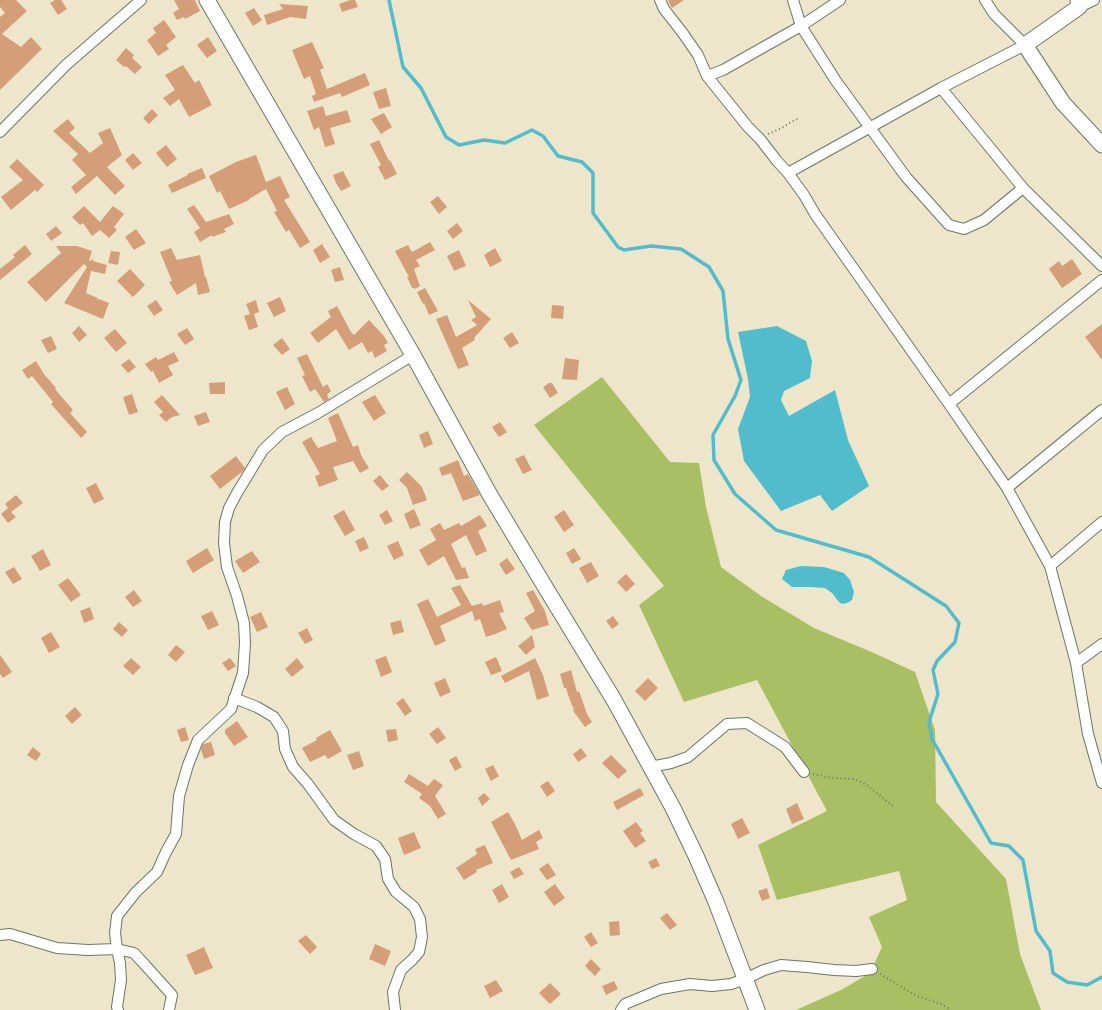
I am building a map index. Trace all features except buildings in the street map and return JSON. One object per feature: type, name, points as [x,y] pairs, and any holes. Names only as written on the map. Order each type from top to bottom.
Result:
[{"type":"main road","points":[[207,0],[413,355],[490,495],[614,700],[673,808],[716,902],[757,1010]]},
{"type":"main road","points":[[1078,3],[1026,45],[1063,103],[1102,144]]},
{"type":"street","points":[[0,132],[66,65],[141,0]]},
{"type":"street","points":[[660,0],[664,10],[698,55],[707,76],[748,127],[788,173],[804,195],[815,214],[950,404],[1007,488],[1050,566],[1076,663],[1088,734],[1102,783]]},
{"type":"street","points":[[793,0],[801,26],[836,80],[906,178],[949,225],[964,229],[984,220],[1023,188]]},
{"type":"street","points":[[707,76],[723,70],[801,26],[840,0]]},
{"type":"street","points":[[788,173],[941,88],[1026,45],[994,14],[985,0]]},
{"type":"street","points":[[1078,3],[1094,0]]},
{"type":"street","points":[[941,88],[1023,188],[1102,266]]},
{"type":"street","points":[[950,404],[1102,280]]},
{"type":"street","points":[[118,1010],[117,1007],[121,980],[115,933],[117,916],[136,892],[157,872],[176,834],[179,796],[188,765],[198,740],[231,709],[243,673],[246,643],[244,623],[227,567],[224,543],[225,522],[229,508],[263,450],[282,432],[318,413],[413,355]]},
{"type":"street","points":[[1007,488],[1102,410]]},
{"type":"street","points":[[1050,566],[1102,522]]},
{"type":"street","points":[[1076,663],[1102,644]]},
{"type":"street","points":[[234,698],[257,707],[274,717],[283,731],[285,749],[293,767],[308,784],[334,820],[354,834],[376,846],[385,858],[388,880],[396,892],[414,907],[420,919],[422,937],[419,952],[401,970],[392,992],[395,1010]]},
{"type":"street","points":[[650,767],[671,763],[688,757],[727,724],[747,723],[785,747],[804,772]]},
{"type":"street","points":[[0,935],[10,934],[57,948],[88,950],[117,949],[134,953],[172,995],[169,1010]]},
{"type":"street","points":[[620,1010],[625,1004],[661,989],[690,984],[712,986],[731,984],[764,970],[781,966],[856,971],[872,969]]},
{"type":"path","points":[[760,139],[800,118]]},
{"type":"path","points":[[804,772],[832,778],[854,779],[867,785],[894,807]]},
{"type":"path","points":[[872,969],[917,996],[940,1004],[951,1010]]},
{"type":"green space","points":[[602,377],[670,462],[699,463],[706,507],[721,567],[761,596],[814,628],[915,672],[935,730],[936,802],[1006,879],[1020,954],[1041,1010],[796,1010],[841,990],[870,973],[882,947],[869,917],[907,900],[899,871],[777,900],[758,845],[827,811],[757,680],[684,702],[639,605],[664,586],[534,425]]},
{"type":"water","points":[[777,326],[806,341],[812,361],[810,378],[784,391],[781,400],[789,416],[835,390],[848,440],[869,486],[832,511],[820,495],[781,511],[744,461],[738,429],[750,397],[748,379],[738,332]]},
{"type":"water","points":[[801,566],[824,567],[844,573],[850,580],[854,592],[852,600],[842,604],[825,588],[792,587],[782,579],[786,570]]},
{"type":"waterway","points":[[389,0],[403,67],[421,88],[446,137],[459,145],[484,140],[505,143],[532,130],[543,136],[558,156],[582,162],[593,173],[593,213],[618,247],[624,250],[651,246],[681,249],[709,267],[723,291],[728,339],[741,380],[735,396],[713,435],[714,460],[735,494],[776,530],[869,557],[946,606],[959,623],[955,642],[937,661],[933,670],[938,694],[929,722],[932,739],[991,843],[1009,846],[1023,860],[1036,931],[1050,951],[1053,973],[1067,982],[1087,985],[1102,977]]}]
